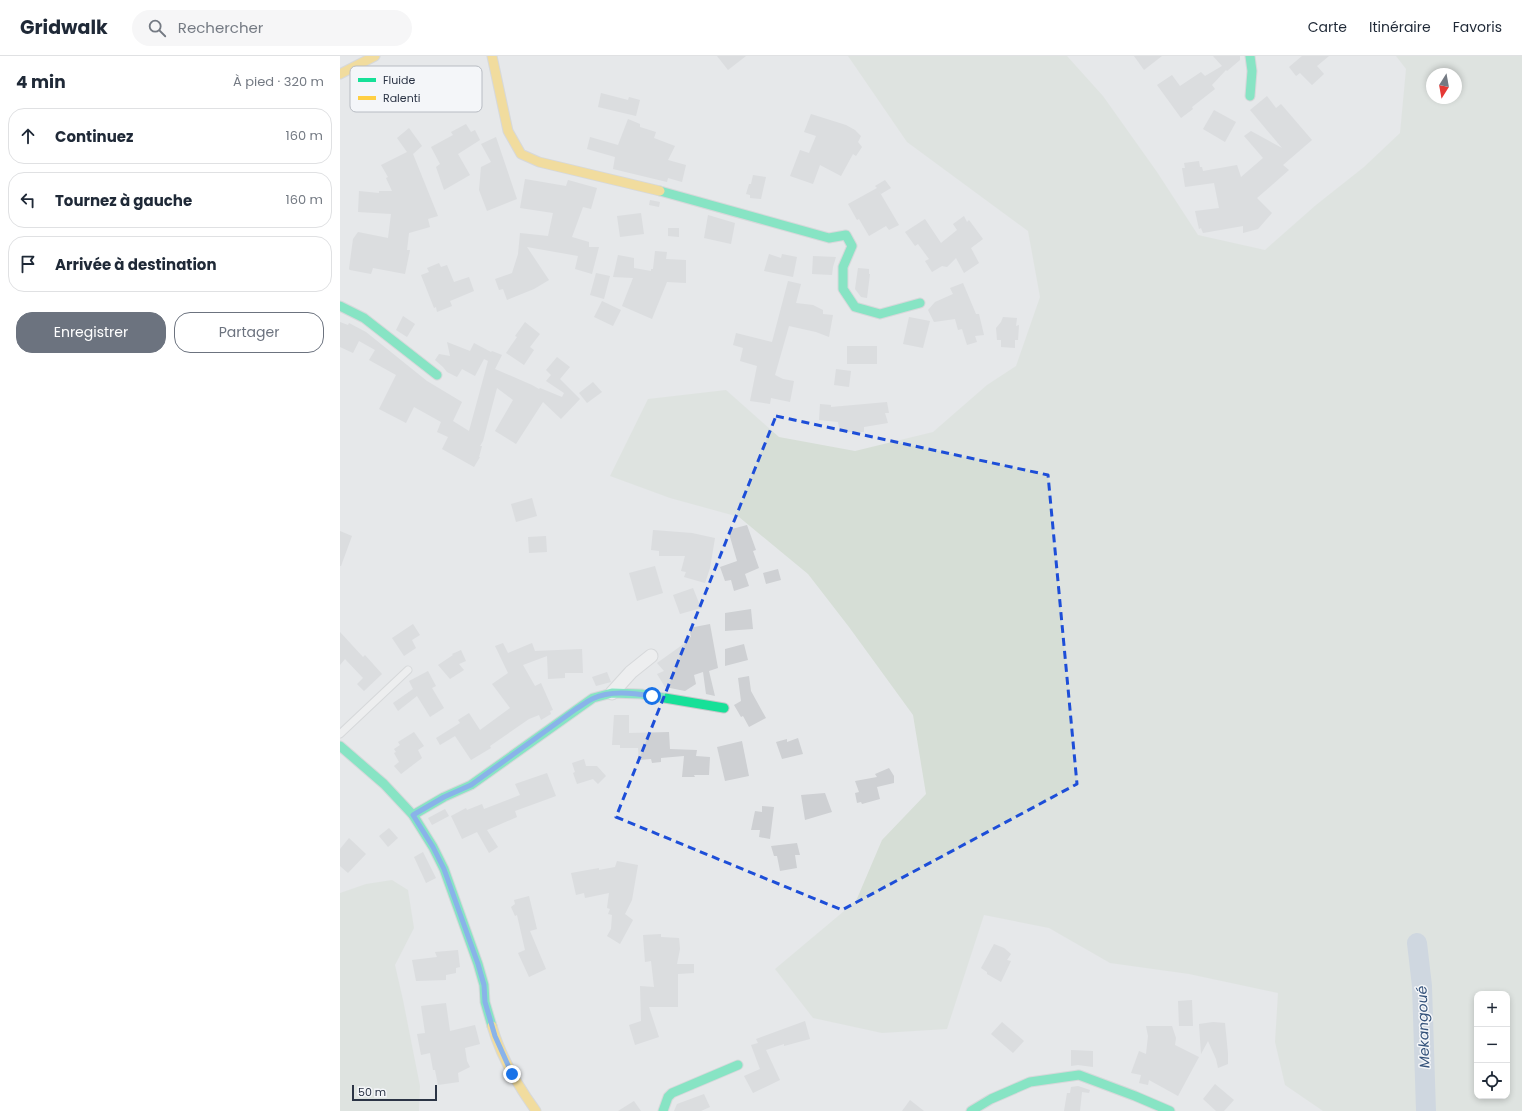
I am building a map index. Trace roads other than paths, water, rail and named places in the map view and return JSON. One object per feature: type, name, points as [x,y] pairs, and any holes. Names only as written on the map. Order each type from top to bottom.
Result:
[{"type":"street","points":[[356,66],[375,56]]},
{"type":"street","points":[[492,56],[508,131],[520,154],[539,162],[675,196],[829,238],[846,236],[852,246],[843,267],[843,289],[855,307],[880,314],[920,303]]},
{"type":"street","points":[[1250,56],[1252,72],[1250,96]]},
{"type":"street","points":[[340,74],[350,69]]},
{"type":"street","points":[[340,306],[364,318],[437,375]]},
{"type":"street","points":[[612,693],[631,672],[651,656]]},
{"type":"street","points":[[413,815],[444,797],[471,785],[593,698],[612,693],[641,694],[724,708]]},
{"type":"street","points":[[340,746],[384,784],[413,815],[433,847],[446,876],[478,964],[484,985],[485,1002],[495,1036],[520,1089],[536,1111]]},
{"type":"street","points":[[663,1111],[668,1097],[672,1093],[738,1065]]},
{"type":"street","points":[[971,1111],[991,1099],[1030,1082],[1079,1075],[1170,1111]]},
{"type":"lane","points":[[340,734],[408,670]]},
{"type":"waterway","name":"Mekangoué","points":[[1417,943],[1422,986],[1426,1111]]}]
